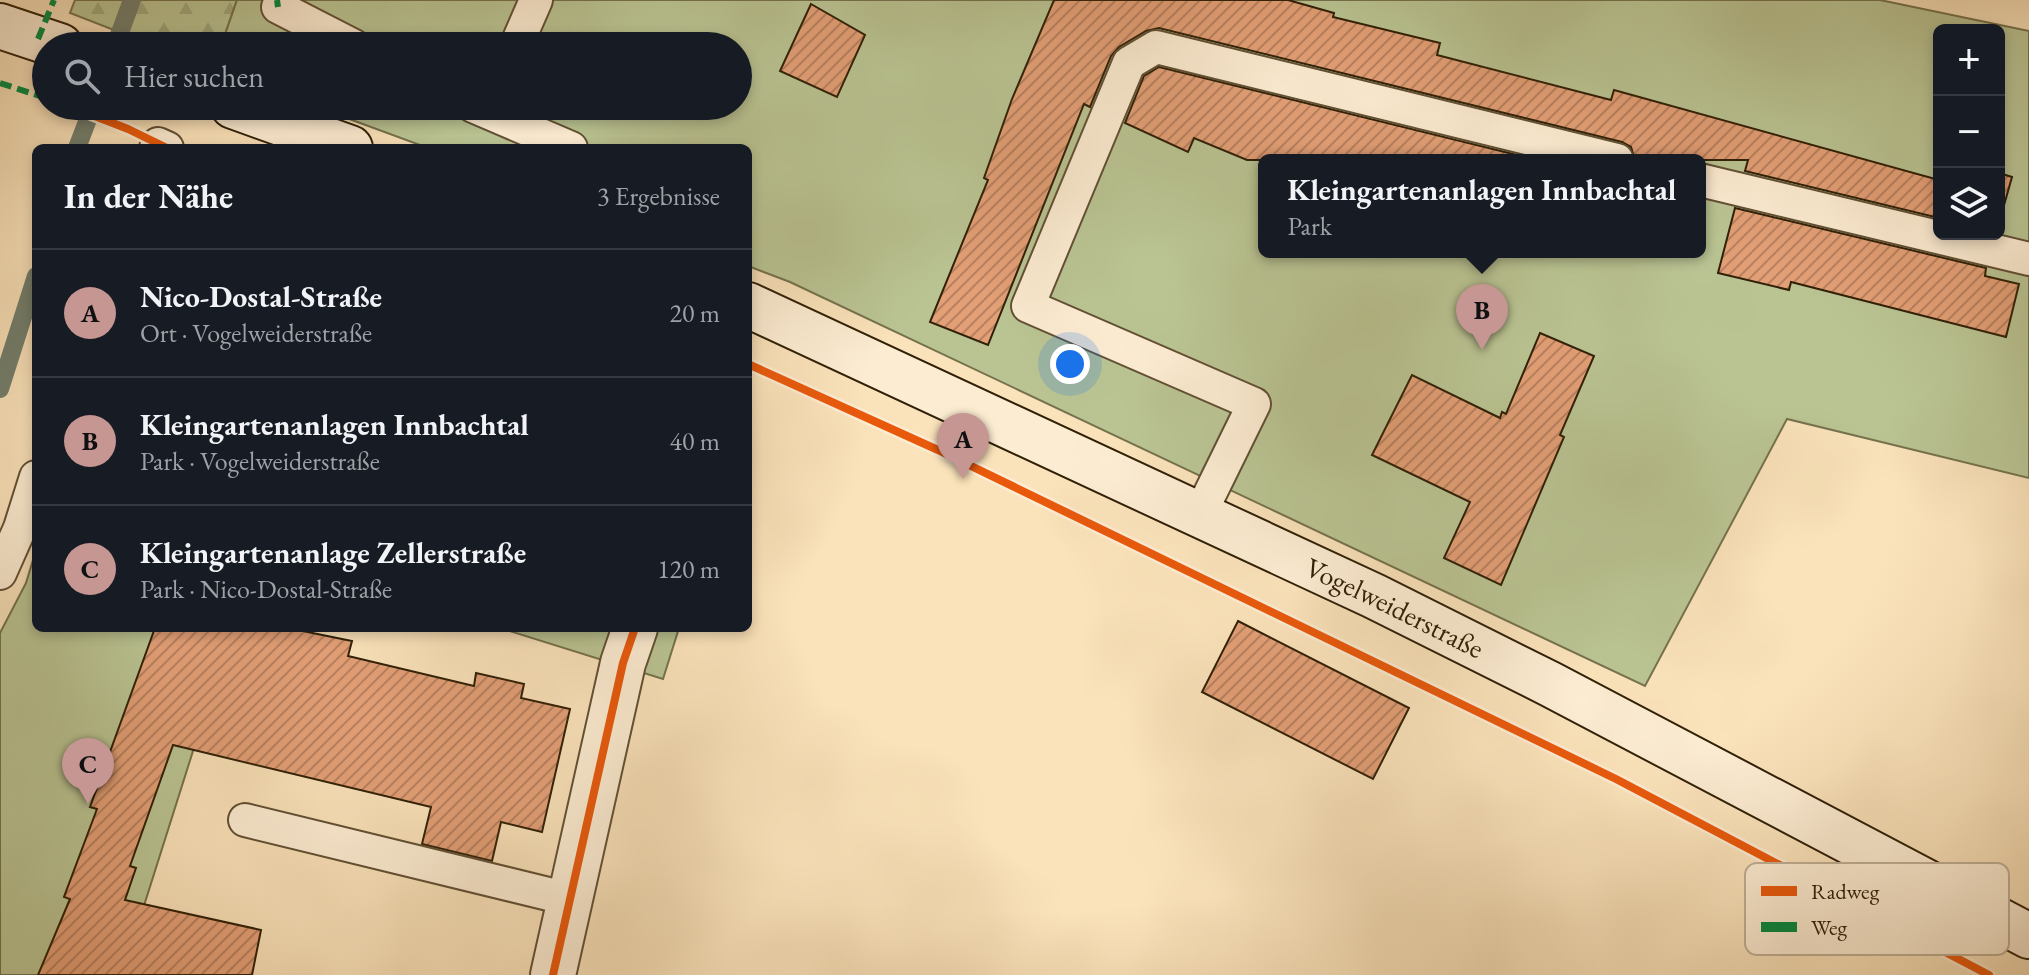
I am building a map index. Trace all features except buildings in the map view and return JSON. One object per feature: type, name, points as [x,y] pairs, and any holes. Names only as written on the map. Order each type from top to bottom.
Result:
[{"type":"main road","points":[[0,26],[32,37]]},
{"type":"main road","points":[[272,120],[339,144]]},
{"type":"main road","name":"Vogelweiderstraße","points":[[752,309],[1374,596],[1550,684],[1890,863]]},
{"type":"main road","points":[[553,975],[623,663],[634,632]]},
{"type":"main road","name":"Vogelweiderstraße","points":[[2009,925],[2029,936]]},
{"type":"lane","points":[[522,32],[536,0]]},
{"type":"lane","points":[[278,7],[327,32]]},
{"type":"lane","points":[[1200,514],[1254,404],[1028,306],[1129,63],[1156,47],[1593,154]]},
{"type":"lane","points":[[509,120],[562,144]]},
{"type":"lane","points":[[1706,181],[2029,259]]},
{"type":"lane","points":[[0,573],[20,528],[32,490]]},
{"type":"lane","points":[[245,820],[569,899]]},
{"type":"green space","points":[[75,0],[237,0],[226,32],[119,32],[70,13]]},
{"type":"green space","points":[[237,0],[1880,0],[1995,24],[1933,24],[1933,240],[2005,240],[2005,26],[2029,31],[2029,478],[1787,419],[1645,686],[790,282],[752,268],[752,144],[417,144],[352,120],[752,120],[752,32],[226,32]]},
{"type":"green space","points":[[32,563],[32,632],[231,632],[122,975],[0,975],[0,633],[26,583]]},
{"type":"green space","points":[[513,632],[678,632],[663,679]]},
{"type":"waterway","points":[[120,32],[132,0]]},
{"type":"waterway","points":[[79,144],[88,120]]},
{"type":"waterway","points":[[0,389],[32,289]]},
{"type":"marked path","points":[[41,32],[54,0]]},
{"type":"marked path","points":[[277,0],[278,7]]},
{"type":"marked path","points":[[0,83],[32,93]]},
{"type":"cycle path","points":[[105,120],[159,144]]},
{"type":"cycle path","points":[[752,366],[938,450],[1616,779],[1776,863]]},
{"type":"cycle path","points":[[553,975],[623,663],[634,632]]},
{"type":"cycle path","points":[[1951,955],[1989,975]]},
{"type":"place","name":"Kleingartenanlagen Innbachtal","points":[[1482,350]]},
{"type":"place","name":"Nico-Dostal-Straße","points":[[963,479]]},
{"type":"place","name":"Kleingartenanlage Zellerstraße","points":[[88,804]]}]
